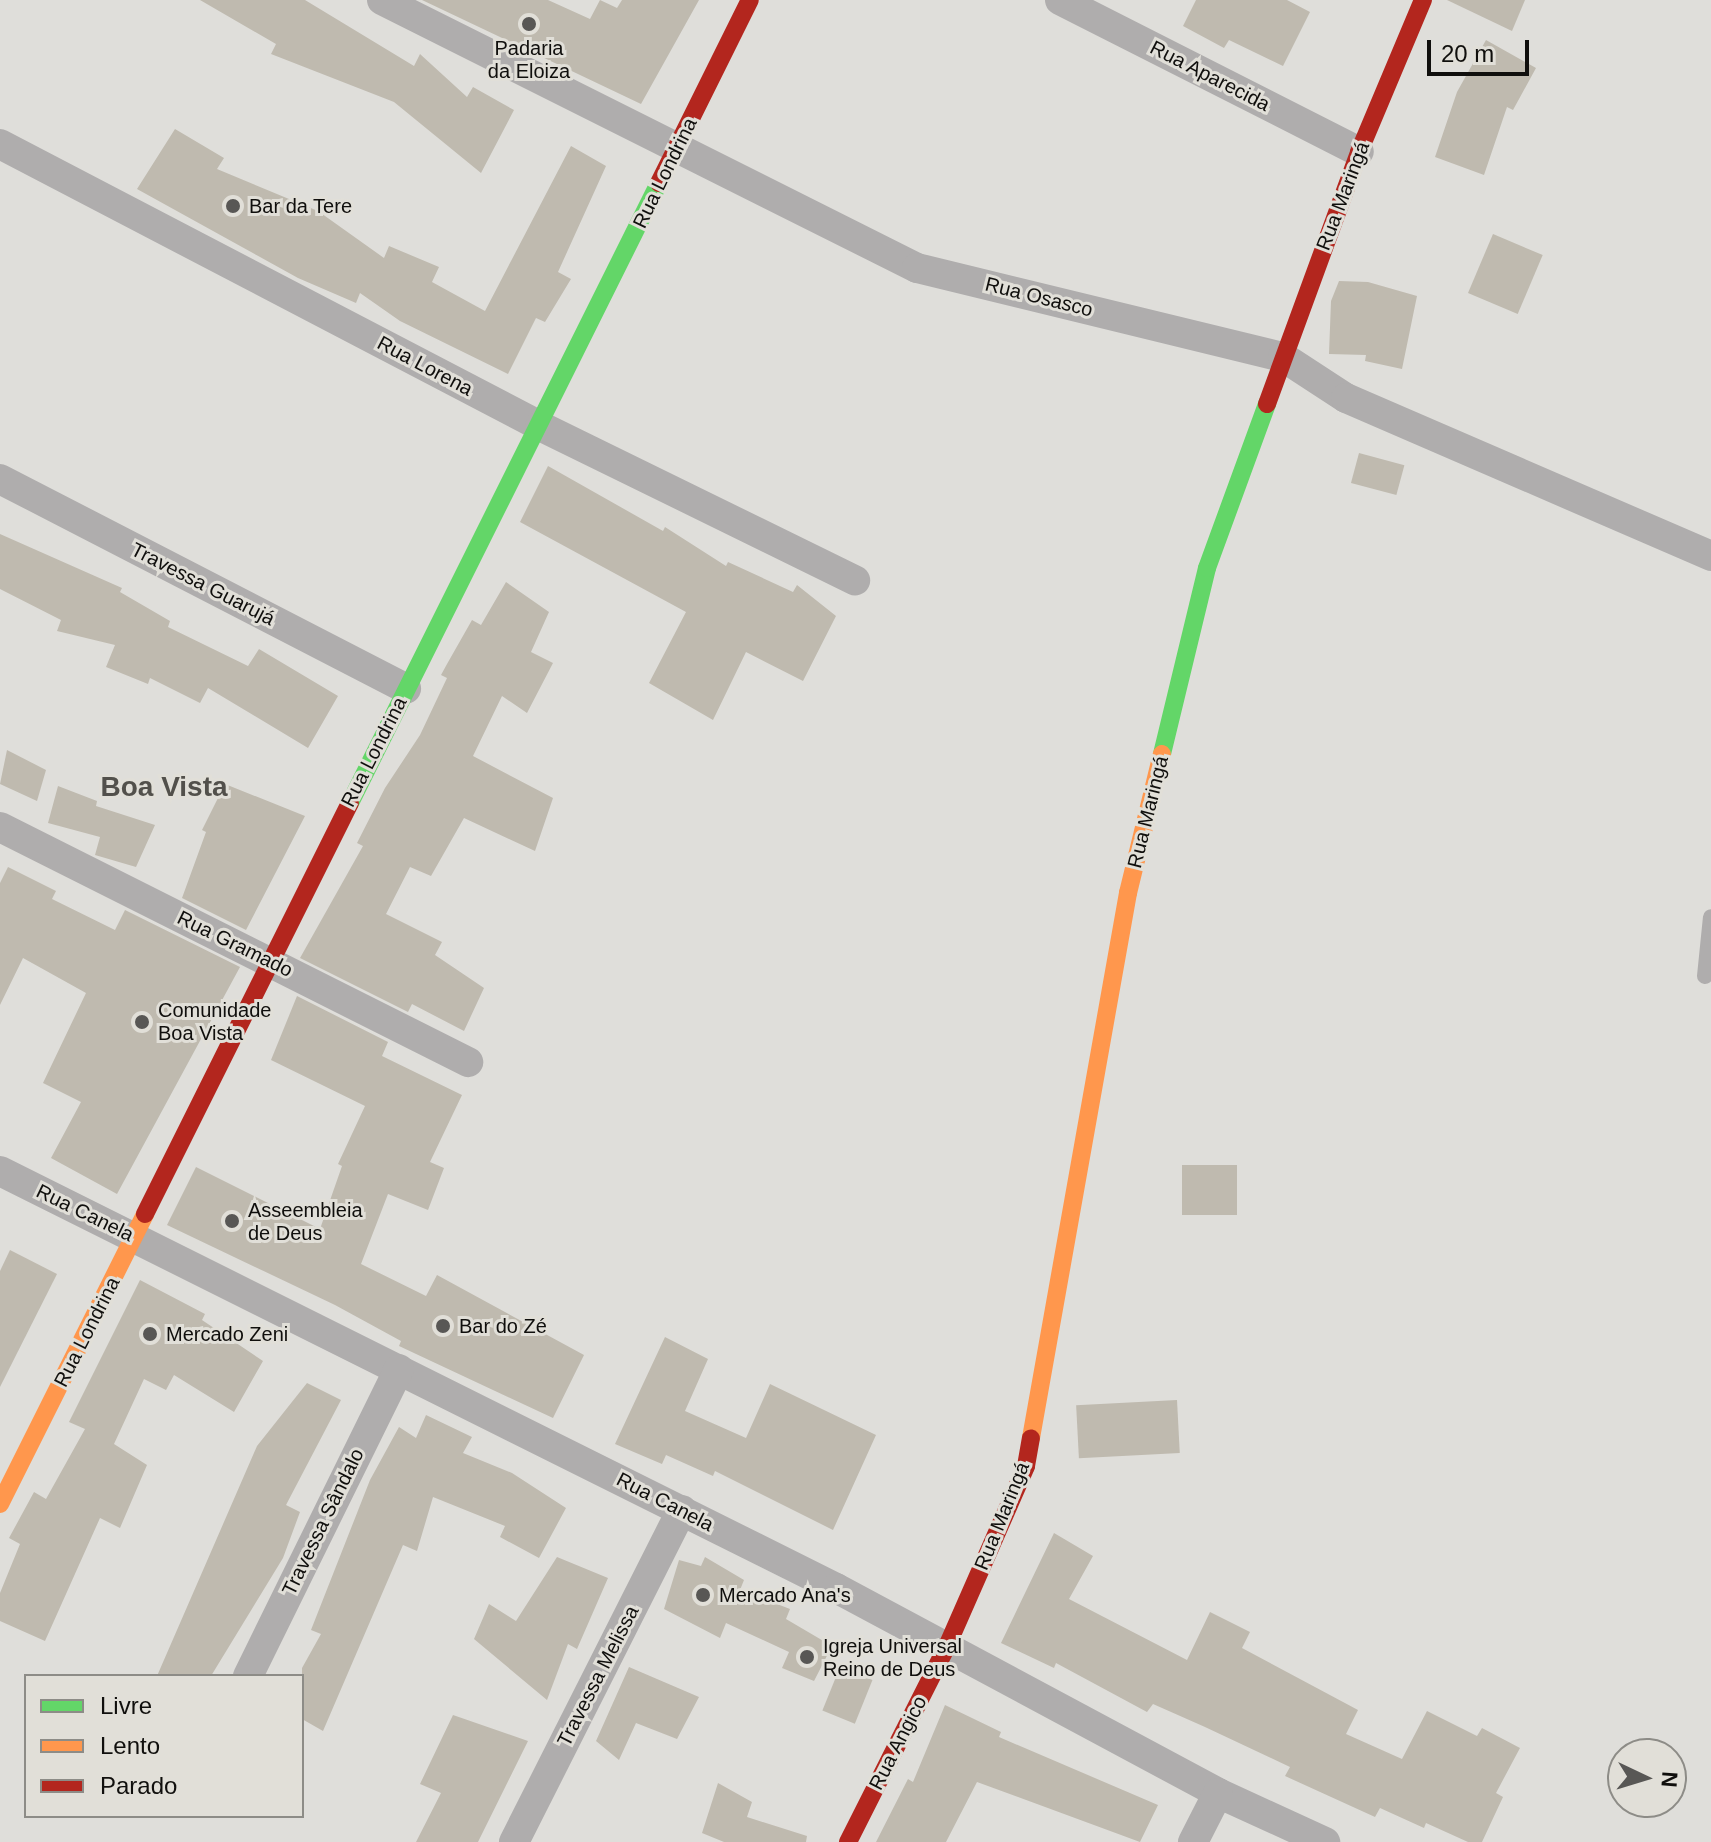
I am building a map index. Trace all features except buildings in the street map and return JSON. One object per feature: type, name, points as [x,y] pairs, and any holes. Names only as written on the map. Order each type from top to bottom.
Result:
[{"type":"street","name":"Rua Osasco","points":[[382,0],[917,268],[1283,357],[1346,398],[1711,556]]},
{"type":"street","name":"Rua Londrina","points":[[0,1504],[750,0]]},
{"type":"street","name":"Rua Aparecida","points":[[1060,0],[1092,7],[1359,152]]},
{"type":"street","name":"Rua Maringá","points":[[948,1644],[1026,1466],[1132,878],[1207,568],[1359,152],[1423,0]]},
{"type":"street","name":"Rua Lorena","points":[[2,149],[540,426],[855,580]]},
{"type":"street","name":"Travessa Guarujá","points":[[0,479],[406,689]]},
{"type":"street","name":"Rua Gramado","points":[[0,827],[468,1062]]},
{"type":"street","name":"Rua Canela","points":[[0,1171],[948,1644],[1218,1793],[1325,1842]]},
{"type":"street","name":"Travessa Sândalo","points":[[249,1674],[399,1369]]},
{"type":"street","name":"Travessa Melissa","points":[[514,1842],[682,1510]]},
{"type":"street","name":"Rua Angico","points":[[848,1842],[948,1644]]},
{"type":"street","points":[[1193,1842],[1218,1793]]},
{"type":"lane","points":[[1705,976],[1711,917]]},
{"type":"traffic: fast","points":[[350,803],[659,183]]},
{"type":"traffic: fast","points":[[1162,754],[1207,568],[1267,404]]},
{"type":"traffic: slow","points":[[1031,1438],[1128,893],[1162,754]]},
{"type":"traffic: slow","points":[[0,1504],[145,1214]]},
{"type":"traffic: jam","points":[[659,183],[750,0]]},
{"type":"traffic: jam","points":[[1267,404],[1359,152],[1423,0]]},
{"type":"traffic: jam","points":[[145,1214],[350,803]]},
{"type":"traffic: jam","points":[[848,1842],[948,1644],[1026,1466],[1031,1438]]},
{"type":"place","name":"Padaria da Eloiza","points":[[529,24]]},
{"type":"place","name":"Bar da Tere","points":[[233,206]]},
{"type":"place","name":"Comunidade Boa Vista","points":[[142,1022]]},
{"type":"place","name":"Asseembleia de Deus","points":[[232,1221]]},
{"type":"place","name":"Bar do Zé","points":[[443,1326]]},
{"type":"place","name":"Mercado Zeni","points":[[150,1334]]},
{"type":"place","name":"Mercado Ana's","points":[[703,1595]]},
{"type":"place","name":"Igreja Universal Reino de Deus","points":[[807,1657]]},
{"type":"district","name":"Boa Vista","points":[[164,787]]}]
